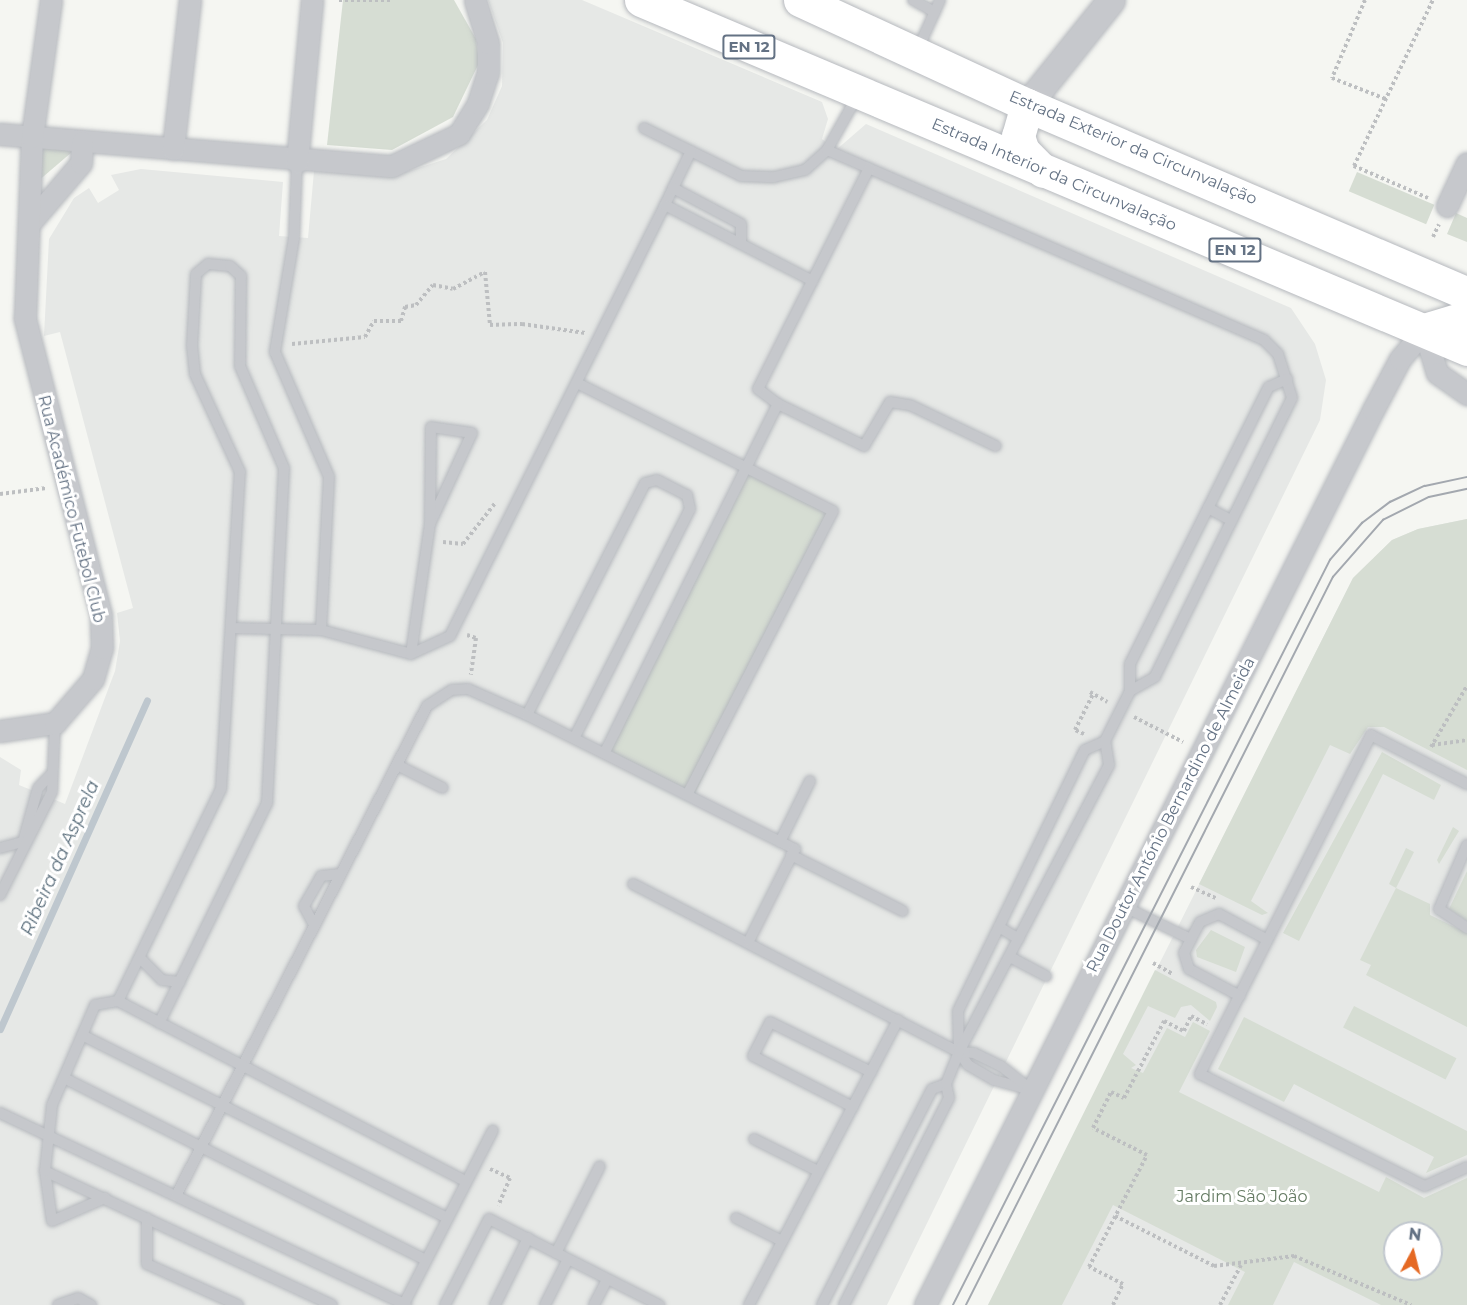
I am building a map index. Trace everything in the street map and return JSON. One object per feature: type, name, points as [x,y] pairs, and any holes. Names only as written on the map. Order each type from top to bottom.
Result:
[{"type":"main road","name":"Estrada Interior da Circunvalação","points":[[641,0],[858,94],[1467,349]]},
{"type":"main road","name":"Estrada Exterior da Circunvalação","points":[[800,0],[917,51],[1019,101],[1467,294]]},
{"type":"main road","points":[[975,142],[1010,122],[1019,101]]},
{"type":"main road","points":[[1019,101],[1017,136],[1023,151],[1045,172]]},
{"type":"main road","points":[[1424,330],[1467,317]]},
{"type":"street","name":"Rua Académico Futebol Club","points":[[51,0],[32,136],[27,338],[101,615],[102,648],[93,679],[55,723]]},
{"type":"street","points":[[173,149],[190,0]]},
{"type":"street","points":[[297,162],[312,0]]},
{"type":"street","points":[[0,134],[297,162],[392,166],[423,156],[459,134],[478,103],[488,73],[488,43],[475,0]]},
{"type":"street","points":[[1019,101],[1111,0]]},
{"type":"street","points":[[29,225],[74,172],[85,155],[82,142]]},
{"type":"street","points":[[74,172],[133,146]]},
{"type":"street","points":[[1447,206],[1467,162]]},
{"type":"street","points":[[1424,330],[1437,373],[1467,394]]},
{"type":"street","name":"Rua Doutor António Bernardino de Almeida","points":[[925,1305],[1373,410],[1400,359],[1424,330]]},
{"type":"street","points":[[0,731],[55,723]]},
{"type":"lane","points":[[913,0],[935,12]]},
{"type":"lane","points":[[917,51],[940,0]]},
{"type":"lane","points":[[644,128],[741,176],[774,177],[804,170],[827,150],[858,94]]},
{"type":"lane","points":[[827,150],[1264,340],[1278,354],[1292,398],[1155,677],[1130,691]]},
{"type":"lane","points":[[231,628],[321,630],[411,654],[452,630],[691,151]]},
{"type":"lane","points":[[297,162],[294,238],[276,342],[329,477],[321,630]]},
{"type":"lane","points":[[868,168],[758,389],[778,404],[864,446],[890,402],[910,405],[996,446]]},
{"type":"lane","points":[[673,188],[741,224],[741,244]]},
{"type":"lane","points":[[665,205],[813,281]]},
{"type":"lane","points":[[118,1001],[218,802],[240,472],[195,374],[192,346],[196,273],[208,264],[230,266],[241,276],[240,366],[284,468],[267,803],[159,1023]]},
{"type":"lane","points":[[844,1305],[949,1098],[946,1084],[959,1053],[1109,765],[1105,741],[1130,691],[1130,664],[1269,387],[1287,379]]},
{"type":"lane","points":[[577,383],[833,511],[687,795]]},
{"type":"lane","points":[[605,752],[778,404]]},
{"type":"lane","points":[[411,654],[430,524],[431,427],[471,433],[430,524]]},
{"type":"lane","points":[[527,715],[645,483],[657,480],[687,495],[690,509],[575,737]]},
{"type":"lane","points":[[1208,508],[1232,521]]},
{"type":"lane","points":[[176,1196],[427,706],[452,690],[468,689],[575,737],[795,849],[749,941]]},
{"type":"lane","points":[[0,895],[23,842],[24,824],[38,788],[50,776],[55,723]]},
{"type":"lane","points":[[1467,784],[1371,735],[1200,1074],[1425,1186],[1467,1167]]},
{"type":"lane","points":[[959,1053],[958,1011],[1085,750],[1105,741]]},
{"type":"lane","points":[[397,765],[443,788]]},
{"type":"lane","points":[[780,842],[810,781]]},
{"type":"lane","points":[[0,848],[23,842]]},
{"type":"lane","points":[[1467,845],[1439,909],[1467,928]]},
{"type":"lane","points":[[791,855],[903,911]]},
{"type":"lane","points":[[314,923],[304,906],[321,876],[340,874]]},
{"type":"lane","points":[[633,884],[749,941],[959,1053],[968,1065],[994,1080],[1032,1090]]},
{"type":"lane","points":[[1125,907],[1191,939]]},
{"type":"lane","points":[[1240,996],[1189,969],[1184,952],[1200,922],[1220,914],[1268,940]]},
{"type":"lane","points":[[999,927],[1019,939]]},
{"type":"lane","points":[[1010,957],[1046,976]]},
{"type":"lane","points":[[140,958],[162,980],[180,982]]},
{"type":"lane","points":[[105,1198],[52,1221],[45,1171],[46,1135],[64,1078],[95,1005],[118,1001],[465,1181]]},
{"type":"lane","points":[[749,1305],[898,1020]]},
{"type":"lane","points":[[853,1107],[753,1056],[770,1022],[871,1072]]},
{"type":"lane","points":[[82,1035],[447,1218]]},
{"type":"lane","points":[[64,1078],[426,1260]]},
{"type":"lane","points":[[822,1305],[932,1089],[946,1084]]},
{"type":"lane","points":[[0,1113],[405,1305],[465,1181],[493,1130]]},
{"type":"lane","points":[[754,1139],[818,1171]]},
{"type":"lane","points":[[556,1252],[600,1166]]},
{"type":"lane","points":[[45,1171],[332,1305]]},
{"type":"lane","points":[[147,1218],[147,1264],[238,1305]]},
{"type":"lane","points":[[736,1218],[782,1241]]},
{"type":"lane","points":[[445,1305],[489,1219],[608,1279],[647,1302],[659,1305]]},
{"type":"lane","points":[[495,1305],[528,1238]]},
{"type":"lane","points":[[545,1305],[568,1259]]},
{"type":"lane","points":[[594,1305],[608,1279]]},
{"type":"lane","points":[[58,1305],[78,1298],[91,1305]]},
{"type":"path","points":[[339,0],[391,0]]},
{"type":"path","points":[[1365,0],[1332,78],[1386,99]]},
{"type":"path","points":[[1433,0],[1354,166],[1447,206]]},
{"type":"path","points":[[276,342],[309,345],[365,338],[374,321],[401,321],[405,307],[416,305],[433,285],[453,289],[485,272],[490,325],[522,324],[600,336]]},
{"type":"path","points":[[0,494],[66,486]]},
{"type":"path","points":[[428,540],[462,544],[503,496]]},
{"type":"path","points":[[452,630],[476,638],[468,689]]},
{"type":"path","points":[[1423,761],[1467,686]]},
{"type":"path","points":[[1094,728],[1087,735],[1075,730],[1092,693],[1114,706],[1107,713]]},
{"type":"path","points":[[1121,710],[1203,753]]},
{"type":"path","points":[[1432,745],[1467,740]]},
{"type":"path","points":[[1113,1305],[1123,1284],[1089,1267],[1147,1155],[1093,1128],[1111,1092],[1124,1098],[1164,1021],[1184,1031],[1191,1016],[1221,1032]]},
{"type":"path","points":[[495,1171],[510,1178],[497,1206],[507,1210]]},
{"type":"path","points":[[1115,1216],[1214,1266],[1241,1265],[1294,1256],[1411,1305]]},
{"type":"path","points":[[1220,1305],[1241,1265]]},
{"type":"shaded area","points":[[488,0],[582,0],[822,102],[828,119],[822,139],[836,150],[866,124],[1291,308],[1315,344],[1326,380],[1320,420],[887,1305],[0,1305],[0,757],[21,770],[19,785],[65,804],[115,671],[120,641],[117,613],[133,608],[60,332],[44,336],[49,239],[74,198],[89,188],[98,203],[119,190],[111,175],[141,169],[283,182],[279,236],[308,238],[314,171],[390,177],[446,159],[487,120],[502,86],[503,43]]},
{"type":"shaded area","points":[[1467,519],[1467,1305],[988,1305],[1353,578],[1392,540],[1418,529]]},
{"type":"green space","points":[[343,0],[454,0],[476,39],[479,63],[453,117],[392,150],[327,145]]},
{"type":"green space","points":[[41,143],[72,152],[37,182]]},
{"type":"green space","points":[[1357,172],[1434,205],[1426,224],[1349,191]]},
{"type":"green space","points":[[1456,213],[1467,218],[1467,242],[1447,234]]},
{"type":"green space","points":[[746,468],[833,511],[694,795],[607,753]]},
{"type":"green space","points":[[1467,519],[1467,770],[1384,727],[1368,727],[1350,754],[1330,745],[1251,901],[1268,913],[1262,915],[1199,884],[1353,578],[1392,540],[1418,529]]},
{"type":"green space","points":[[1382,752],[1441,785],[1434,800],[1383,774],[1299,941],[1283,933]]},
{"type":"green space","points":[[1453,827],[1459,831],[1439,864],[1437,860]]},
{"type":"green space","points":[[1406,848],[1414,852],[1396,888],[1389,884]]},
{"type":"green space","points":[[1467,871],[1467,921],[1449,909]]},
{"type":"green space","points":[[1396,888],[1430,904],[1430,915],[1467,933],[1467,1027],[1366,975],[1371,965],[1360,960]]},
{"type":"green space","points":[[1211,930],[1245,947],[1236,972],[1197,957],[1196,950]]},
{"type":"green space","name":"Jardim São João","points":[[1155,970],[1216,1002],[1217,1007],[1210,1021],[1191,1005],[1181,1007],[1175,1018],[1148,1006],[1123,1054],[1136,1065],[1131,1068],[1143,1073],[1167,1028],[1185,1037],[1193,1022],[1210,1031],[1179,1092],[1379,1192],[1386,1177],[1424,1198],[1467,1178],[1467,1305],[1381,1305],[1294,1262],[1273,1305],[1228,1305],[1245,1272],[1113,1205],[1062,1305],[988,1305]]},
{"type":"green space","points":[[1354,1006],[1456,1058],[1446,1080],[1343,1027]]},
{"type":"green space","points":[[1244,1017],[1467,1131],[1467,1155],[1426,1173],[1434,1157],[1294,1084],[1284,1102],[1218,1069]]},
{"type":"waterway","name":"Ribeira da Asprela","points":[[0,1029],[147,700]]},
{"type":"tram line","points":[[953,1305],[1330,560],[1362,523],[1390,502],[1425,486],[1467,477]]},
{"type":"tram line","points":[[966,1305],[1333,577],[1383,520],[1429,497],[1467,489]]}]
